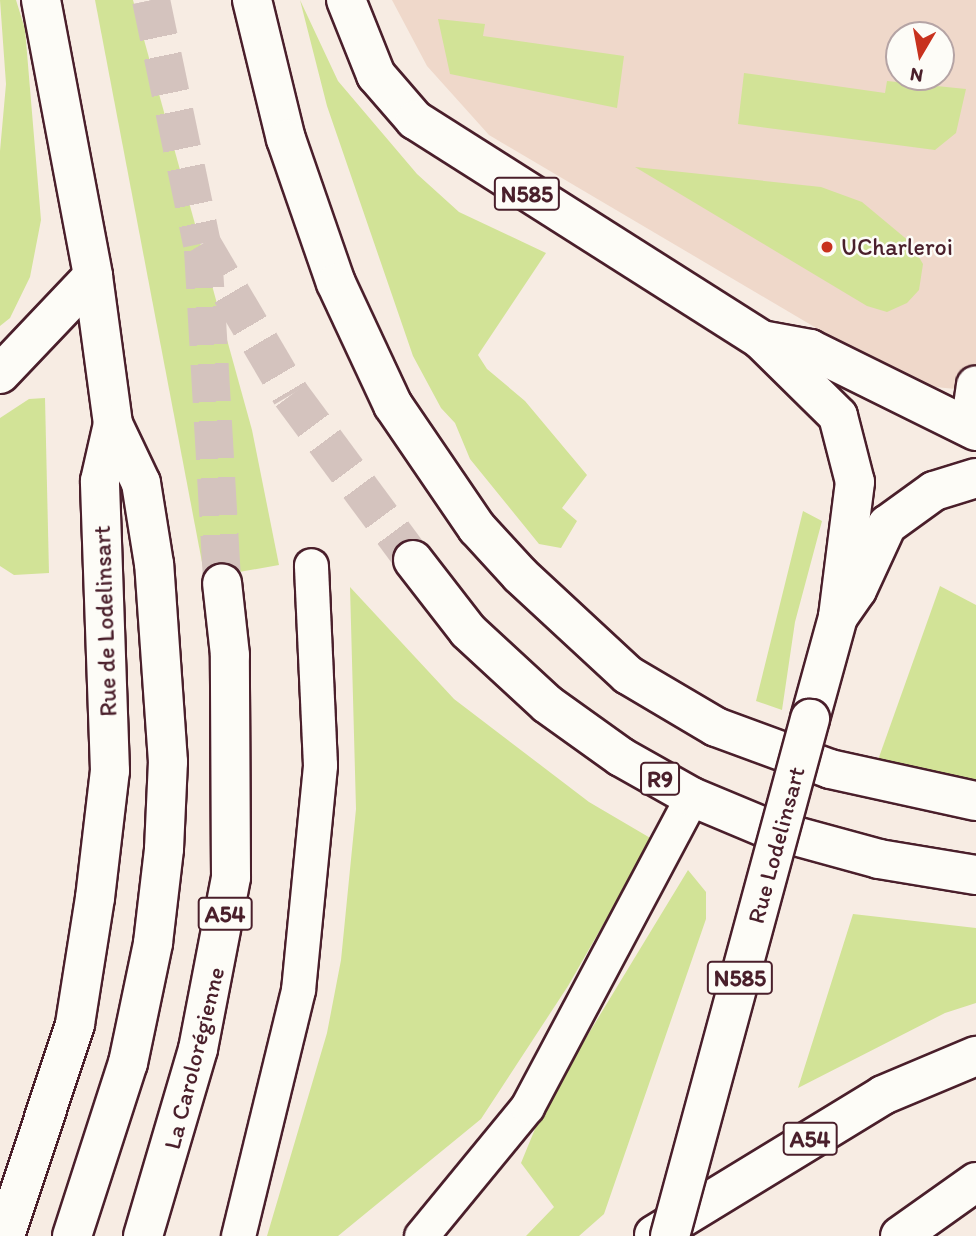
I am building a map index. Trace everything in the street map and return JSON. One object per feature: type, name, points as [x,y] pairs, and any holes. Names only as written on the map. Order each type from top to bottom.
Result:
[{"type":"main road","name":"Rue de Lodelinsart","points":[[5,1236],[75,1024],[95,898],[110,771],[100,481],[113,424],[93,276],[41,0]]},
{"type":"main road","points":[[252,0],[286,139],[341,295],[393,405],[477,528],[520,575],[628,675],[716,727],[830,769],[976,801]]},
{"type":"main road","name":"N585","points":[[346,0],[376,75],[415,120],[761,340],[810,349],[973,429]]},
{"type":"main road","points":[[0,374],[93,276]]},
{"type":"main road","name":"Rue Lodelinsart","points":[[670,1236],[838,617],[855,482],[838,416],[761,340]]},
{"type":"main road","points":[[973,429],[976,385]]},
{"type":"main road","points":[[72,1236],[128,1062],[153,943],[164,849],[168,762],[154,564],[141,483],[113,424]]},
{"type":"main road","name":"Rue Lodelinsart","points":[[838,617],[857,590],[887,525],[934,491],[976,478]]},
{"type":"main road","name":"R9","points":[[413,560],[468,631],[547,704],[621,757],[692,797],[766,828],[879,859],[976,875]]},
{"type":"main road","name":"La Carolorégienne","points":[[144,1236],[198,1049],[231,877],[231,680],[222,583]]},
{"type":"main road","name":"A54","points":[[652,1236],[883,1095],[976,1056]]},
{"type":"main road","points":[[900,1236],[976,1182]]},
{"type":"lane","points":[[238,1236],[298,990],[320,765],[311,565]]},
{"type":"lane","points":[[421,1236],[527,1107],[692,797]]},
{"type":"shaded area","name":"UCharleroi","points":[[392,0],[976,0],[976,391],[935,387],[867,358],[489,135],[427,66]]},
{"type":"green space","points":[[0,0],[16,0],[25,29],[41,220],[30,277],[10,318],[0,326],[0,151],[6,84]]},
{"type":"green space","points":[[95,0],[133,0],[252,430],[279,565],[205,578]]},
{"type":"green space","points":[[300,0],[338,81],[417,174],[459,212],[546,253],[478,355],[487,369],[525,401],[587,475],[562,508],[577,521],[561,548],[539,544],[470,459],[455,423],[441,408],[413,356],[327,106]]},
{"type":"green space","points":[[438,19],[485,24],[483,36],[624,56],[617,108],[450,74]]},
{"type":"green space","points":[[744,73],[885,93],[966,89],[956,133],[935,150],[738,124]]},
{"type":"green space","points":[[635,167],[821,187],[862,202],[910,242],[923,264],[919,290],[907,303],[887,312],[867,306]]},
{"type":"green space","points":[[45,398],[49,573],[14,575],[0,566],[0,418],[29,399]]},
{"type":"green space","points":[[803,511],[822,521],[795,622],[782,710],[756,701]]},
{"type":"green space","points":[[940,586],[976,605],[976,780],[878,760]]},
{"type":"green space","points":[[350,587],[454,699],[589,802],[652,839],[568,986],[481,1119],[338,1236],[267,1236],[327,1033],[341,960],[356,809]]},
{"type":"green space","points":[[688,870],[706,892],[706,919],[604,1214],[579,1236],[526,1236],[554,1207],[521,1163],[544,1107]]},
{"type":"green space","points":[[853,914],[976,928],[976,1003],[945,1013],[798,1088]]},
{"type":"tunnel","points":[[151,0],[202,244],[291,395],[413,560]]},
{"type":"tunnel","points":[[203,250],[222,583]]},
{"type":"place","name":"UCharleroi","points":[[827,247]]}]
